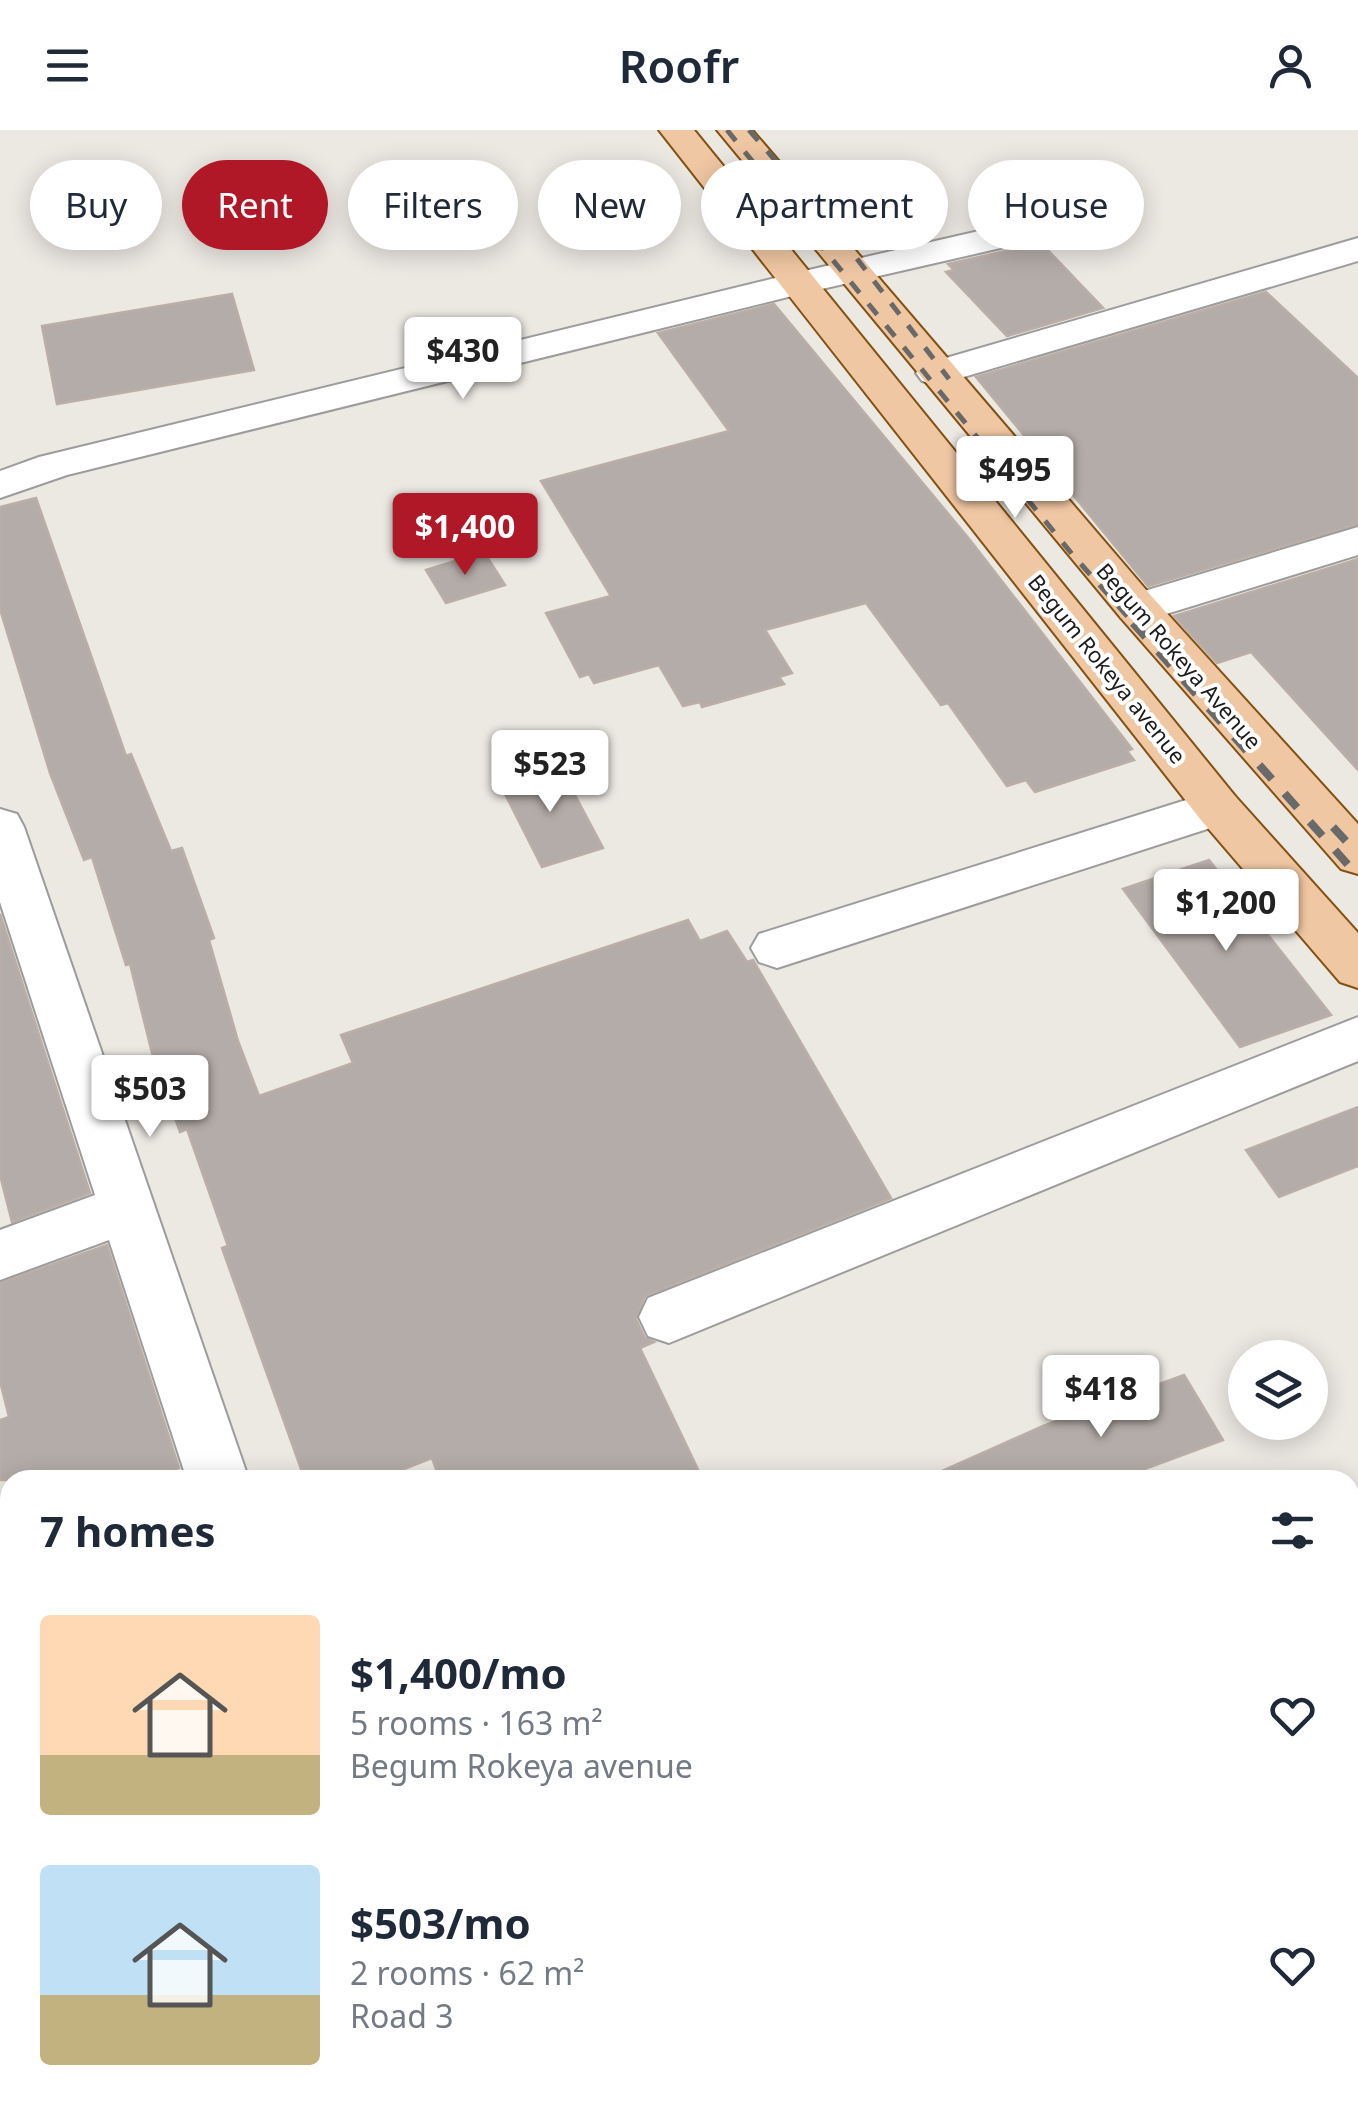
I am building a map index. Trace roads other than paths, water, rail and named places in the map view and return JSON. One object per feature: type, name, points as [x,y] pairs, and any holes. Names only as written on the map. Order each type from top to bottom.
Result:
[{"type":"main road","name":"Begum Rokeya avenue","points":[[676,130],[1218,808],[1358,968]]},
{"type":"main road","name":"Begum Rokeya Avenue","points":[[734,130],[1137,608],[1358,856]]},
{"type":"street","points":[[0,485],[54,466],[968,245]]},
{"type":"street","points":[[936,373],[1358,250]]},
{"type":"street","points":[[1137,608],[1358,541]]},
{"type":"street","points":[[777,948],[1218,808]]},
{"type":"street","points":[[0,827],[18,939],[128,1208],[215,1470]]},
{"type":"street","points":[[669,1317],[1358,1038]]},
{"type":"street","points":[[0,1254],[128,1208]]},
{"type":"railway","points":[[727,130],[1072,554],[1135,625]]},
{"type":"railway","points":[[749,130],[835,230],[949,379]]},
{"type":"railway","points":[[1133,623],[1358,876]]},
{"type":"railway","points":[[1333,827],[1358,854]]}]
